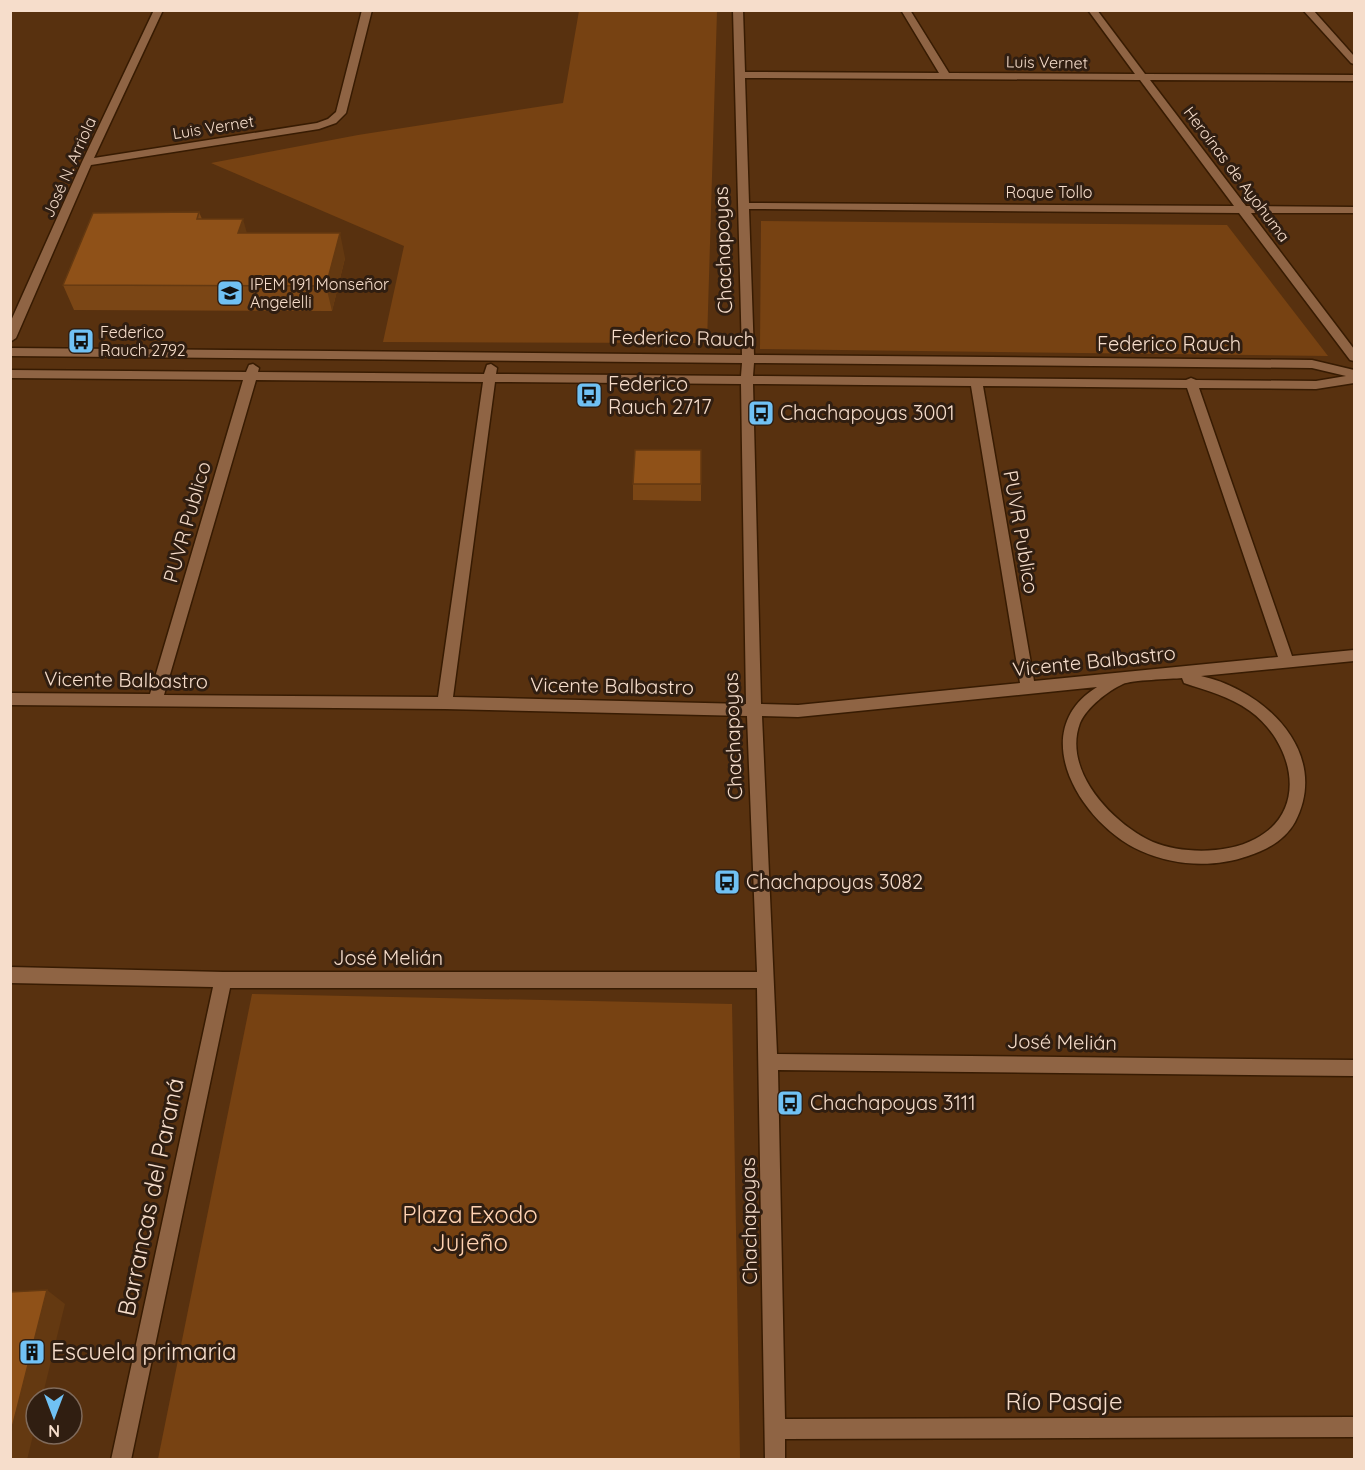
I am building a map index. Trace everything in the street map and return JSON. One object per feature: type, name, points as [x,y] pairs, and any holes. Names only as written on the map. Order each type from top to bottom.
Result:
[{"type":"street","name":"José N. Arriola","points":[[10,338],[87,162],[159,10]]},
{"type":"street","name":"Luis Vernet","points":[[87,162],[319,126],[332,121],[341,113],[367,10]]},
{"type":"street","name":"Chachapoyas","points":[[738,10],[748,359],[754,711],[768,1062],[775,1460]]},
{"type":"street","points":[[905,10],[946,76]]},
{"type":"street","name":"Heroínas de Ayohuma","points":[[1092,10],[1354,357]]},
{"type":"street","points":[[1307,10],[1354,61]]},
{"type":"street","name":"Luis Vernet","points":[[740,75],[1354,78]]},
{"type":"street","name":"Roque Tollo","points":[[744,206],[1354,210]]},
{"type":"street","name":"Federico Rauch","points":[[10,352],[1312,364],[1354,374]]},
{"type":"street","name":"PUVR Publico","points":[[154,701],[257,354]]},
{"type":"street","points":[[445,703],[492,355]]},
{"type":"street","name":"Federico Rauch","points":[[10,374],[1191,382],[1316,385],[1354,380]]},
{"type":"street","name":"PUVR Publico","points":[[976,381],[1028,689]]},
{"type":"street","points":[[1191,382],[1287,663]]},
{"type":"street","name":"Vicente Balbastro","points":[[10,699],[445,703],[798,711],[1354,655]]},
{"type":"street","points":[[1121,680],[1086,702],[1076,718],[1070,736],[1069,755],[1076,777],[1104,817],[1145,846],[1180,856],[1216,857],[1253,849],[1274,835],[1287,822],[1297,801],[1299,771],[1287,742],[1272,721],[1237,694],[1210,682],[1162,675]]},
{"type":"street","name":"José Melián","points":[[10,975],[223,980],[765,980]]},
{"type":"street","name":"Barrancas del Paraná","points":[[121,1460],[223,980]]},
{"type":"street","name":"José Melián","points":[[768,1062],[1354,1068]]},
{"type":"street","name":"Río Pasaje","points":[[774,1429],[1354,1426]]},
{"type":"green space","points":[[579,11],[717,11],[707,343],[383,342],[404,246],[211,163],[358,135],[563,103]]},
{"type":"green space","points":[[761,221],[1227,225],[1328,356],[760,349]]},
{"type":"green space","name":"Plaza Exodo Jujeño","points":[[252,994],[732,1004],[740,1459],[158,1459]]},
{"type":"building","points":[[199,212],[197,219],[243,219],[238,233],[340,233],[326,286],[63,285],[93,213]]},
{"type":"building","points":[[635,450],[701,450],[701,484],[633,484]]},
{"type":"building","points":[[47,1290],[10,1436],[10,1292]]},
{"type":"place","name":"IPEM 191 Monseñor Angelelli","points":[[230,293]]},
{"type":"place","name":"Federico Rauch 2792","points":[[81,341]]},
{"type":"place","name":"Federico Rauch 2717","points":[[589,395]]},
{"type":"place","name":"Chachapoyas 3001","points":[[761,413]]},
{"type":"place","name":"Chachapoyas 3082","points":[[727,882]]},
{"type":"place","name":"Chachapoyas 3111","points":[[790,1103]]},
{"type":"place","name":"Escuela primaria","points":[[32,1352]]}]
